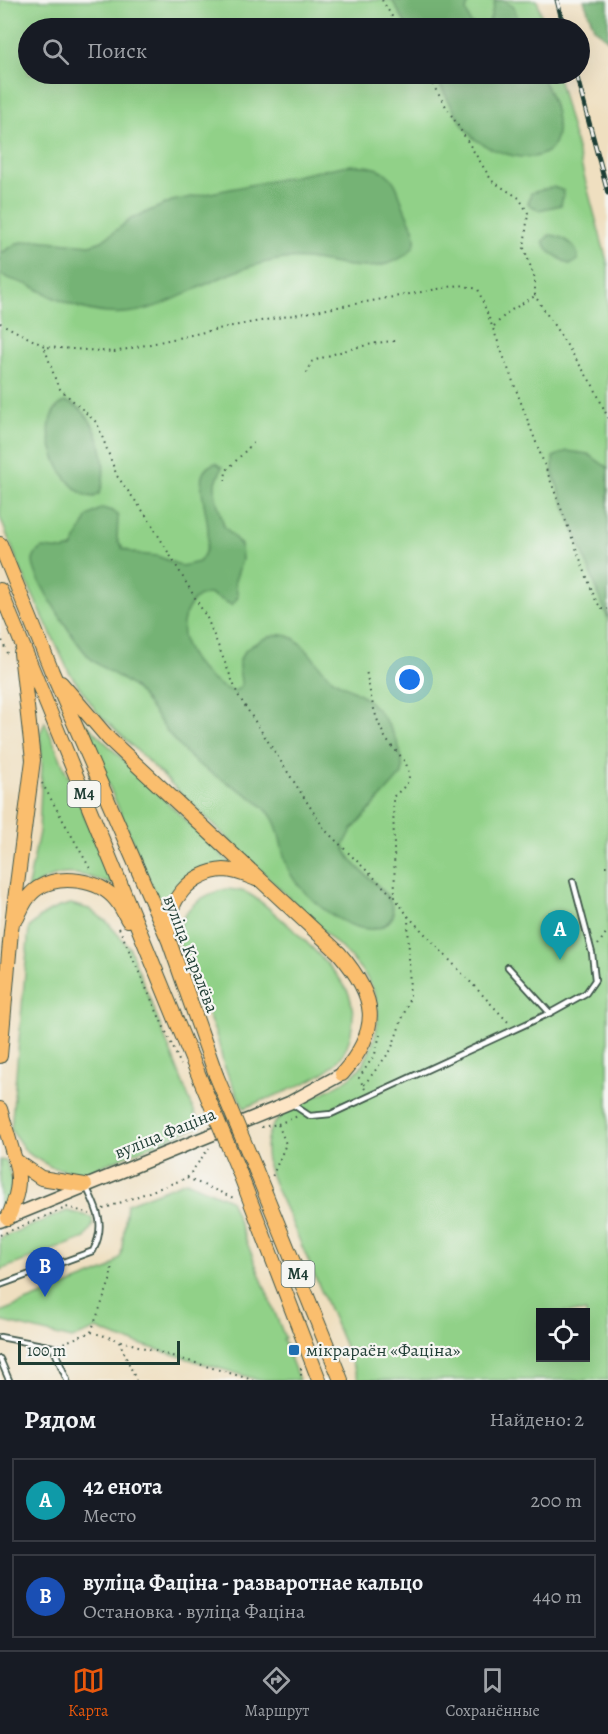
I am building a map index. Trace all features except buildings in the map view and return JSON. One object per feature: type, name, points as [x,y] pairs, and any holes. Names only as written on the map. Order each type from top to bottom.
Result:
[{"type":"main road","name":"вуліца Каралёва","points":[[0,544],[52,672],[169,941],[216,1075],[341,1380]]},
{"type":"main road","name":"вуліца Каралёва","points":[[0,590],[240,1174],[319,1380]]},
{"type":"main road","points":[[0,1056],[11,931],[33,760],[19,636]]},
{"type":"main road","points":[[52,672],[110,739],[339,953],[359,976],[370,1007],[366,1037],[360,1051],[342,1074]]},
{"type":"main road","points":[[169,941],[167,918],[172,905],[185,886],[205,876],[225,870],[242,873],[264,882]]},
{"type":"main road","points":[[11,931],[26,899],[38,888],[51,882],[70,879],[91,885],[115,898],[148,952]]},
{"type":"main road","name":"вуліца Фаціна","points":[[4,1220],[289,1103],[342,1074]]},
{"type":"main road","points":[[0,1109],[18,1171],[17,1196],[4,1220]]},
{"type":"main road","points":[[15,1160],[41,1178],[86,1185]]},
{"type":"lane","points":[[289,1103],[304,1114],[320,1116],[331,1114],[550,1013],[586,993],[595,980],[592,953],[573,881]]},
{"type":"lane","points":[[508,967],[550,1013]]},
{"type":"lane","points":[[0,1286],[93,1251],[101,1228],[98,1211],[86,1185]]},
{"type":"lane","points":[[0,1337],[53,1347],[67,1380]]},
{"type":"lane","points":[[0,1359],[9,1380]]},
{"type":"path","points":[[381,0],[393,18]]},
{"type":"path","points":[[432,84],[492,181],[519,198],[528,213],[524,248],[535,279],[535,296],[594,387],[608,418]]},
{"type":"path","points":[[0,323],[46,347],[114,352],[227,327],[460,285],[478,289],[494,326],[596,601],[602,609],[608,609]]},
{"type":"path","points":[[494,326],[508,312],[535,296]]},
{"type":"path","points":[[307,373],[311,362],[329,354],[361,346],[398,341]]},
{"type":"path","points":[[46,347],[58,387],[97,423],[117,476],[148,518],[207,618],[238,695],[325,830],[395,898],[408,916],[515,1029]]},
{"type":"path","points":[[225,481],[226,471],[256,440]]},
{"type":"path","points":[[0,634],[8,657]]},
{"type":"path","points":[[366,670],[373,711],[384,736],[406,761],[409,777],[408,783],[393,797],[395,898]]},
{"type":"path","points":[[31,776],[38,776],[92,870],[94,877],[91,885]]},
{"type":"path","points":[[363,1086],[391,1050],[411,997],[408,916]]},
{"type":"path","points":[[118,925],[181,1066]]},
{"type":"path","points":[[592,953],[608,930]]},
{"type":"path","points":[[255,1128],[278,1124],[304,1114]]},
{"type":"path","points":[[274,1176],[286,1144],[278,1124]]},
{"type":"path","points":[[0,1235],[68,1208],[90,1215],[187,1178],[211,1146]]},
{"type":"path","points":[[187,1178],[230,1198]]},
{"type":"path","points":[[91,1332],[110,1281],[112,1264]]},
{"type":"path","points":[[53,1347],[91,1332],[253,1380]]},
{"type":"path","points":[[119,1341],[136,1380]]},
{"type":"path","points":[[301,1367],[301,1380]]},
{"type":"green space","points":[[0,0],[537,0],[542,18],[18,18],[18,84],[560,84],[608,265],[608,1380],[359,1380],[275,1185],[268,1166],[266,1148],[269,1133],[276,1122],[287,1112],[342,1083],[358,1071],[368,1055],[376,1032],[378,1008],[376,996],[366,976],[342,949],[97,712],[69,672],[20,568],[0,517]]},
{"type":"green space","points":[[392,0],[469,0],[466,11],[469,18],[402,18]]},
{"type":"green space","points":[[503,0],[514,7],[518,18],[490,18],[495,1]]},
{"type":"green space","points":[[584,0],[608,0],[608,40],[594,28]]},
{"type":"green space","points":[[439,84],[544,84],[553,101],[556,116],[557,131],[554,143],[547,152],[533,157],[499,152],[476,140],[464,127]]},
{"type":"green space","points":[[348,165],[379,169],[388,175],[396,186],[413,229],[415,243],[412,249],[395,261],[381,266],[366,267],[307,259],[277,260],[242,269],[160,305],[134,312],[105,313],[72,305],[0,273],[0,254],[17,243],[36,240],[90,245],[102,241],[131,219],[172,201]]},
{"type":"green space","points":[[553,187],[564,191],[561,205],[539,210],[528,204],[531,193]]},
{"type":"green space","points":[[549,235],[569,242],[576,250],[578,260],[570,265],[550,252],[543,242]]},
{"type":"green space","points":[[65,402],[76,406],[86,415],[99,440],[104,470],[103,483],[99,494],[94,497],[82,494],[71,484],[61,471],[54,455],[50,439],[50,423],[55,410]]},
{"type":"green space","points":[[567,451],[588,454],[608,468],[608,619],[553,474],[553,457]]},
{"type":"green space","points":[[216,463],[222,467],[215,485],[215,494],[224,526],[241,545],[242,560],[235,581],[238,597],[232,605],[210,594],[195,600],[185,614],[183,634],[185,644],[195,662],[210,678],[225,688],[235,691],[241,686],[239,663],[248,649],[269,637],[289,636],[304,647],[330,677],[361,695],[385,719],[397,741],[402,774],[352,830],[344,845],[354,864],[380,888],[392,905],[393,916],[382,926],[369,929],[353,926],[321,907],[307,894],[289,871],[276,825],[268,812],[251,797],[193,760],[177,744],[134,688],[91,659],[57,612],[35,571],[33,560],[38,551],[42,548],[64,550],[72,548],[88,516],[102,508],[113,511],[118,516],[117,539],[123,549],[138,554],[157,556],[182,566],[199,562],[206,549],[208,534],[202,478],[206,469]]},
{"type":"green space","points":[[80,718],[233,866],[182,882],[167,901],[156,896]]},
{"type":"green space","points":[[45,722],[114,885],[89,877],[69,874],[49,878],[27,891],[39,832],[42,765],[40,734]]},
{"type":"green space","points":[[227,889],[241,891],[260,901],[306,941],[345,986],[353,1011],[349,1041],[336,1063],[312,1079],[244,1108],[224,1066],[219,1043],[187,969],[179,942],[181,923],[190,908],[203,898]]},
{"type":"green space","points":[[71,904],[89,909],[106,921],[129,947],[200,1126],[82,1174],[51,1167],[27,1153],[11,1130],[29,928],[48,912]]},
{"type":"green space","points":[[0,1160],[6,1161],[10,1173],[11,1193],[5,1205],[0,1209]]},
{"type":"green space","points":[[186,1181],[230,1200],[285,1338],[283,1339],[299,1380],[258,1380],[119,1338],[97,1329],[72,1339],[0,1321],[0,1312],[109,1269],[121,1256],[127,1204]]},
{"type":"green space","points":[[67,1211],[92,1217],[93,1225],[85,1238],[0,1270],[0,1238]]},
{"type":"railway","points":[[557,0],[562,18]]},
{"type":"railway","points":[[579,84],[608,193]]},
{"type":"place","name":"42 енота","points":[[560,960]]},
{"type":"place","name":"вуліца Фаціна - разваротнае кальцо","points":[[45,1297]]},
{"type":"place","name":"мікрараён «Фаціна»","points":[[294,1350]]}]
